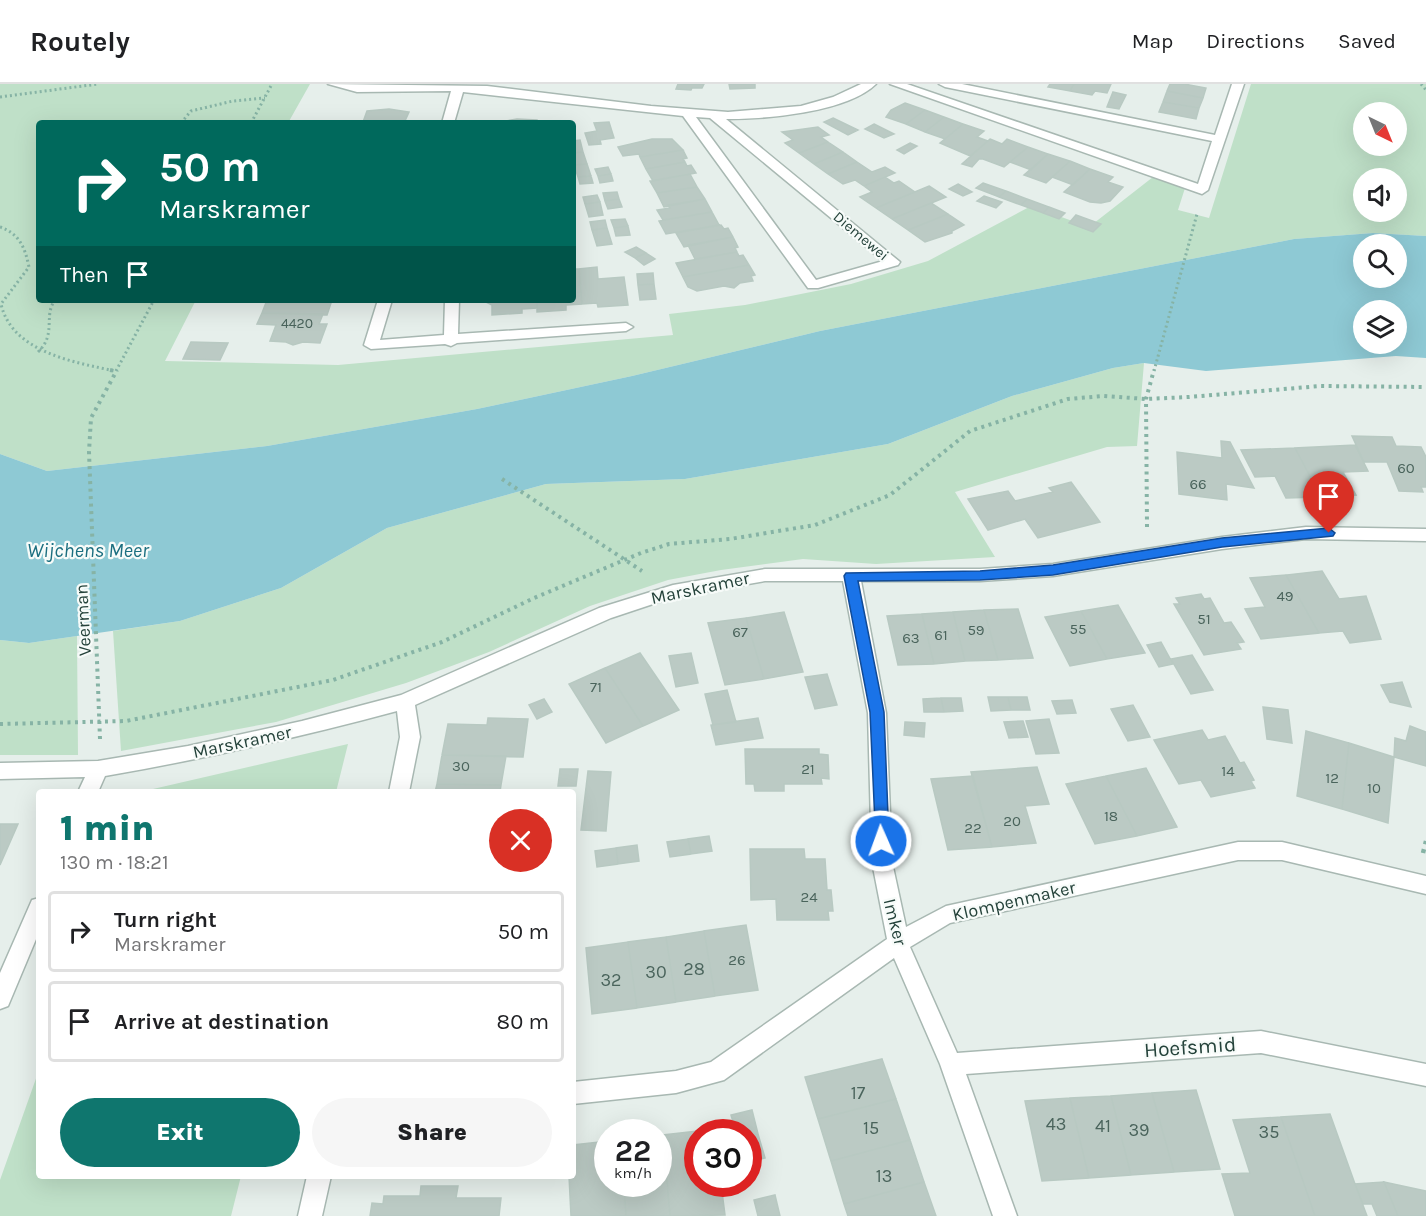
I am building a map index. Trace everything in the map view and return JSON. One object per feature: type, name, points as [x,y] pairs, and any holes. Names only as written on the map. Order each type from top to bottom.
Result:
[{"type":"street","points":[[334,84],[355,87],[458,88],[576,99],[688,115],[784,111],[813,106],[855,93],[870,84]]},
{"type":"street","points":[[896,84],[1202,190],[1238,84]]},
{"type":"street","points":[[945,84],[1219,139]]},
{"type":"street","points":[[449,120],[458,88]]},
{"type":"street","name":"Diemewei","points":[[688,115],[813,285],[893,261],[714,115]]},
{"type":"street","points":[[384,303],[371,345],[451,342],[626,327]]},
{"type":"street","points":[[451,342],[452,303]]},
{"type":"street","name":"Marskramer","points":[[0,771],[98,769],[188,754],[302,729],[405,701],[605,613],[673,591],[765,575],[990,574],[1053,570],[1306,533],[1426,535]]},
{"type":"street","name":"Imker","points":[[851,576],[877,712],[882,862],[898,943],[951,1064],[1005,1216]]},
{"type":"street","points":[[400,789],[410,737],[405,701]]},
{"type":"street","points":[[89,789],[98,769]]},
{"type":"street","name":"Klompenmaker","points":[[576,1093],[676,1082],[716,1072],[898,943],[946,915],[1238,851],[1282,851],[1426,885]]},
{"type":"street","points":[[0,999],[36,914]]},
{"type":"street","name":"Hoefsmid","points":[[951,1064],[1261,1042],[1426,1074]]},
{"type":"street","points":[[310,1216],[318,1179]]},
{"type":"path","points":[[1,98],[98,84]]},
{"type":"path","points":[[253,120],[272,84]]},
{"type":"path","points":[[1421,84],[1426,90]]},
{"type":"path","points":[[184,120],[191,111],[232,101],[265,98]]},
{"type":"path","points":[[0,227],[9,229],[26,247],[29,267],[0,305],[0,315]]},
{"type":"path","points":[[1159,553],[1147,530],[1146,399],[1194,232]]},
{"type":"path","points":[[38,352],[49,338],[52,324],[50,307],[53,303]]},
{"type":"path","name":"Veerman","points":[[101,722],[89,452],[91,418],[152,303]]},
{"type":"path","points":[[22,345],[38,352],[115,371]]},
{"type":"path","points":[[0,724],[126,721],[333,680],[442,642],[534,598],[669,544],[730,539],[814,525],[890,495],[970,431],[1068,399],[1104,396],[1146,399],[1321,387],[1426,387]]},
{"type":"path","points":[[502,480],[626,560]]},
{"type":"green space","points":[[0,84],[310,84],[290,120],[36,120],[36,303],[194,303],[165,361],[338,365],[673,335],[669,314],[745,305],[851,284],[928,261],[1031,206],[1089,227],[1153,177],[1185,188],[1178,210],[1209,218],[1251,84],[1426,84],[1426,236],[1373,233],[1294,239],[820,331],[632,376],[477,409],[267,446],[47,471],[0,454]]},
{"type":"green space","points":[[1144,363],[1137,446],[1107,447],[955,492],[995,557],[876,564],[803,559],[668,580],[590,606],[489,652],[406,683],[276,722],[121,751],[113,631],[180,621],[281,588],[387,528],[546,484],[685,479],[888,444],[1012,396],[1113,368]]},
{"type":"green space","points":[[77,636],[78,755],[0,755],[0,640],[29,643]]},
{"type":"green space","points":[[348,744],[337,789],[153,789]]},
{"type":"green space","points":[[36,1078],[36,1179],[240,1179],[231,1216],[0,1216],[0,1180]]},
{"type":"water","name":"Wijchens Meer","points":[[1353,235],[1353,288],[1407,288],[1407,235],[1426,236],[1426,358],[1396,356],[1206,371],[1144,363],[1113,368],[1012,396],[888,444],[685,479],[546,484],[387,528],[281,588],[180,621],[29,643],[0,640],[0,454],[47,471],[267,446],[477,409],[632,376],[820,331],[1294,239]]},
{"type":"building","points":[[678,84],[704,84],[702,88],[691,90],[676,89]]},
{"type":"building","points":[[729,84],[755,84],[755,88],[730,89]]},
{"type":"building","points":[[1050,84],[1074,84],[1070,91],[1048,87]]},
{"type":"building","points":[[1074,84],[1111,84],[1107,93],[1095,91],[1092,95],[1070,91]]},
{"type":"building","points":[[1170,84],[1206,88],[1203,98],[1167,91]]},
{"type":"building","points":[[1167,91],[1203,98],[1199,108],[1163,102]]},
{"type":"building","points":[[1113,92],[1126,95],[1119,109],[1107,107]]},
{"type":"building","points":[[1163,102],[1199,108],[1196,119],[1159,112]]},
{"type":"building","points":[[905,103],[925,110],[906,124],[886,117],[891,110]]},
{"type":"building","points":[[389,109],[409,112],[405,120],[364,120],[367,111]]},
{"type":"building","points":[[925,110],[944,117],[925,132],[906,124]]},
{"type":"building","points":[[944,117],[963,124],[945,139],[925,132]]},
{"type":"building","points":[[833,118],[858,130],[848,135],[824,122]]},
{"type":"building","points":[[609,122],[614,138],[600,140],[601,144],[589,145],[585,133],[597,131],[594,123]]},
{"type":"building","points":[[874,124],[894,134],[884,138],[865,129]]},
{"type":"building","points":[[963,124],[984,131],[977,137],[988,141],[970,156],[940,143]]},
{"type":"building","points":[[818,127],[829,135],[821,137],[828,142],[799,153],[785,143],[793,140],[782,132]]},
{"type":"building","points":[[652,139],[672,139],[683,150],[640,157],[639,154],[623,156],[618,147]]},
{"type":"building","points":[[990,139],[1002,144],[1007,139],[1028,147],[1004,167],[983,159],[979,159],[972,167],[962,164]]},
{"type":"building","points":[[580,140],[583,152],[576,153],[576,141]]},
{"type":"building","points":[[828,142],[843,152],[814,164],[799,153]]},
{"type":"building","points":[[910,143],[917,146],[904,154],[897,150]]},
{"type":"building","points":[[1028,147],[1048,154],[1031,170],[1010,162]]},
{"type":"building","points":[[683,150],[687,158],[683,159],[685,162],[646,169],[640,157]]},
{"type":"building","points":[[583,152],[587,164],[576,165],[576,153]]},
{"type":"building","points":[[843,152],[857,162],[828,174],[814,164]]},
{"type":"building","points":[[1048,154],[1070,161],[1046,183],[1024,175]]},
{"type":"building","points":[[1070,161],[1090,169],[1073,185],[1052,177]]},
{"type":"building","points":[[685,162],[687,166],[691,165],[696,173],[653,181],[646,169]]},
{"type":"building","points":[[857,162],[872,172],[885,167],[895,173],[864,186],[855,180],[843,184],[828,174]]},
{"type":"building","points":[[587,164],[591,176],[578,177],[576,165]]},
{"type":"building","points":[[608,167],[611,174],[598,176],[595,169]]},
{"type":"building","points":[[1090,169],[1113,177],[1108,182],[1123,187],[1110,201],[1090,202],[1064,192]]},
{"type":"building","points":[[611,174],[613,181],[600,183],[598,176]]},
{"type":"building","points":[[690,174],[697,187],[657,193],[650,181]]},
{"type":"building","points":[[591,176],[593,183],[580,184],[578,177]]},
{"type":"building","points":[[885,177],[894,183],[899,181],[915,192],[876,208],[860,197],[872,192],[864,186]]},
{"type":"building","points":[[983,183],[1006,191],[999,197],[976,188]]},
{"type":"building","points":[[958,184],[972,192],[963,196],[949,189]]},
{"type":"building","points":[[929,186],[946,197],[892,219],[876,208]]},
{"type":"building","points":[[697,187],[705,199],[664,207],[657,193]]},
{"type":"building","points":[[1006,191],[1027,199],[1021,205],[999,197]]},
{"type":"building","points":[[617,192],[619,199],[605,201],[603,193]]},
{"type":"building","points":[[597,195],[600,202],[585,204],[583,197]]},
{"type":"building","points":[[984,196],[1002,202],[996,208],[977,201]]},
{"type":"building","points":[[619,199],[622,207],[608,209],[605,201]]},
{"type":"building","points":[[705,199],[712,212],[663,220],[657,210],[670,208],[668,205]]},
{"type":"building","points":[[1027,199],[1049,207],[1043,213],[1021,205]]},
{"type":"building","points":[[600,202],[603,215],[589,217],[585,204]]},
{"type":"building","points":[[931,203],[948,214],[908,230],[892,219]]},
{"type":"building","points":[[1049,207],[1065,213],[1059,219],[1043,213]]},
{"type":"building","points":[[712,212],[719,225],[666,234],[659,221]]},
{"type":"building","points":[[948,214],[964,225],[952,233],[925,242],[908,230]]},
{"type":"building","points":[[1076,215],[1101,224],[1093,232],[1069,223]]},
{"type":"building","points":[[625,219],[628,226],[614,228],[611,220]]},
{"type":"building","points":[[605,220],[607,228],[592,230],[590,222]]},
{"type":"building","points":[[721,225],[724,229],[728,228],[733,237],[684,247],[676,233]]},
{"type":"building","points":[[628,226],[630,235],[616,236],[614,228]]},
{"type":"building","points":[[607,228],[612,244],[597,246],[592,230]]},
{"type":"building","points":[[733,237],[738,247],[735,248],[737,252],[695,259],[688,245]]},
{"type":"building","points":[[636,247],[646,253],[635,258],[625,252]]},
{"type":"building","points":[[737,252],[739,256],[743,255],[749,265],[683,277],[676,263]]},
{"type":"building","points":[[646,253],[655,259],[644,265],[635,258]]},
{"type":"building","points":[[749,265],[755,275],[751,276],[753,281],[740,283],[734,288],[724,286],[697,291],[688,287],[683,277]]},
{"type":"building","points":[[597,267],[598,279],[624,277],[628,305],[598,307],[597,303],[582,304],[579,269]]},
{"type":"building","points":[[576,269],[579,269],[582,304],[566,305],[566,310],[537,312],[537,303],[576,303]]},
{"type":"building","points":[[653,273],[654,284],[638,285],[637,274]]},
{"type":"building","points":[[654,284],[656,299],[640,300],[638,285]]},
{"type":"building","points":[[266,303],[331,303],[327,315],[262,313]]},
{"type":"building","points":[[488,303],[537,303],[537,308],[522,309],[522,313],[492,315],[492,305]]},
{"type":"building","points":[[262,313],[323,314],[319,324],[327,324],[320,343],[303,342],[293,345],[270,341],[276,325],[257,324]]},
{"type":"building","points":[[191,342],[228,343],[220,360],[183,359]]},
{"type":"building","points":[[1352,436],[1392,437],[1396,446],[1421,447],[1426,457],[1426,487],[1421,487],[1423,492],[1399,491],[1387,462],[1364,462]]},
{"type":"building","points":[[1221,441],[1230,442],[1254,488],[1226,484],[1227,500],[1179,494],[1177,452],[1222,458]]},
{"type":"building","points":[[1355,445],[1368,471],[1343,472],[1356,495],[1321,497],[1295,448]]},
{"type":"building","points":[[1295,448],[1321,497],[1286,498],[1275,476],[1255,477],[1241,450]]},
{"type":"building","points":[[1071,482],[1100,522],[1038,538],[1025,519],[988,530],[968,499],[1008,491],[1015,501],[1053,492],[1049,488]]},
{"type":"building","points":[[1322,571],[1339,599],[1366,596],[1381,639],[1350,643],[1343,631],[1319,633],[1286,575]]},
{"type":"building","points":[[1286,575],[1319,633],[1261,639],[1245,609],[1265,607],[1250,578]]},
{"type":"building","points":[[1201,594],[1204,599],[1210,598],[1224,623],[1231,622],[1244,642],[1237,643],[1241,649],[1204,655],[1174,604],[1180,604],[1176,598]]},
{"type":"building","points":[[1118,605],[1145,653],[1107,659],[1081,611]]},
{"type":"building","points":[[1018,609],[1033,658],[998,660],[984,610]]},
{"type":"building","points":[[984,610],[998,660],[965,661],[953,612]]},
{"type":"building","points":[[1081,611],[1107,659],[1070,666],[1045,617]]},
{"type":"building","points":[[784,612],[803,672],[764,679],[746,618]]},
{"type":"building","points":[[953,612],[965,661],[934,664],[922,614]]},
{"type":"building","points":[[922,614],[934,664],[898,665],[887,616]]},
{"type":"building","points":[[746,618],[764,679],[725,685],[708,623]]},
{"type":"building","points":[[1161,642],[1173,664],[1159,667],[1147,645]]},
{"type":"building","points":[[640,653],[679,710],[643,726],[605,668]]},
{"type":"building","points":[[691,653],[698,683],[676,687],[669,656]]},
{"type":"building","points":[[1192,655],[1213,690],[1191,694],[1171,659]]},
{"type":"building","points":[[605,668],[643,726],[606,743],[569,684]]},
{"type":"building","points":[[827,674],[837,705],[815,709],[805,677]]},
{"type":"building","points":[[1402,682],[1411,707],[1390,702],[1381,685]]},
{"type":"building","points":[[727,690],[736,722],[713,725],[705,694]]},
{"type":"building","points":[[988,697],[1008,697],[1011,710],[991,711]]},
{"type":"building","points":[[1008,697],[1027,697],[1030,710],[1011,710]]},
{"type":"building","points":[[941,698],[944,712],[924,712],[923,699]]},
{"type":"building","points":[[941,698],[961,698],[963,711],[944,712]]},
{"type":"building","points":[[544,699],[552,712],[537,719],[529,705]]},
{"type":"building","points":[[1072,700],[1076,713],[1057,714],[1052,701]]},
{"type":"building","points":[[1133,705],[1150,737],[1128,741],[1111,709]]},
{"type":"building","points":[[1263,707],[1288,710],[1292,743],[1267,739]]},
{"type":"building","points":[[488,718],[528,719],[523,757],[442,755],[448,724],[487,725]]},
{"type":"building","points":[[758,718],[763,738],[716,745],[711,725]]},
{"type":"building","points":[[1049,719],[1059,753],[1036,754],[1026,721]]},
{"type":"building","points":[[1023,721],[1028,737],[1009,738],[1004,722]]},
{"type":"building","points":[[905,722],[925,723],[924,737],[904,735]]},
{"type":"building","points":[[1410,726],[1426,732],[1426,766],[1394,757],[1395,738],[1406,741]]},
{"type":"building","points":[[1202,730],[1208,740],[1225,736],[1240,763],[1244,762],[1254,780],[1251,781],[1255,788],[1211,797],[1201,780],[1179,784],[1154,740]]},
{"type":"building","points":[[1306,731],[1349,743],[1342,809],[1297,796]]},
{"type":"building","points":[[1349,743],[1394,757],[1388,823],[1342,809]]},
{"type":"building","points":[[745,749],[819,749],[819,754],[828,755],[829,779],[821,778],[822,784],[784,784],[784,791],[755,791],[754,784],[746,784]]},
{"type":"building","points":[[442,755],[506,756],[501,785],[437,784]]},
{"type":"building","points":[[1037,767],[1049,804],[1025,806],[1036,843],[992,847],[971,772]]},
{"type":"building","points":[[1146,768],[1177,827],[1137,836],[1106,776]]},
{"type":"building","points":[[560,769],[578,769],[576,786],[558,786]]},
{"type":"building","points":[[588,771],[611,772],[606,831],[581,830]]},
{"type":"building","points":[[973,776],[992,847],[948,850],[931,779]]},
{"type":"building","points":[[1106,776],[1137,836],[1095,844],[1066,784]]},
{"type":"building","points":[[437,784],[501,785],[500,789],[436,789]]},
{"type":"building","points":[[0,824],[18,824],[0,865]]},
{"type":"building","points":[[709,836],[712,851],[691,854],[688,839]]},
{"type":"building","points":[[688,839],[691,854],[670,857],[667,842]]},
{"type":"building","points":[[637,845],[639,861],[618,864],[616,848]]},
{"type":"building","points":[[616,848],[618,864],[597,867],[595,851]]},
{"type":"building","points":[[750,849],[804,849],[805,859],[825,859],[827,890],[831,890],[833,911],[828,911],[829,920],[777,920],[776,899],[751,900]]},
{"type":"building","points":[[746,925],[758,990],[715,996],[704,931]]},
{"type":"building","points":[[704,931],[715,996],[676,1002],[666,937]]},
{"type":"building","points":[[666,937],[676,1002],[637,1008],[628,942]]},
{"type":"building","points":[[628,942],[637,1008],[592,1014],[586,948]]},
{"type":"building","points":[[882,1059],[896,1099],[818,1119],[805,1077]]},
{"type":"building","points":[[1196,1090],[1220,1169],[1174,1172],[1152,1093]]},
{"type":"building","points":[[1152,1093],[1174,1172],[1131,1175],[1111,1096]]},
{"type":"building","points":[[1111,1096],[1131,1175],[1089,1178],[1070,1098]]},
{"type":"building","points":[[1070,1098],[1089,1178],[1042,1181],[1025,1101]]},
{"type":"building","points":[[896,1099],[910,1140],[831,1161],[818,1119]]},
{"type":"building","points":[[752,1110],[754,1119],[732,1119],[731,1115]]},
{"type":"building","points":[[1330,1114],[1367,1216],[1315,1216],[1281,1117]]},
{"type":"building","points":[[1281,1117],[1315,1216],[1235,1216],[1222,1174],[1250,1173],[1233,1120]]},
{"type":"building","points":[[684,1133],[684,1197],[723,1197],[725,1215],[670,1216],[668,1197],[672,1197],[672,1134]]},
{"type":"building","points":[[910,1140],[924,1182],[844,1204],[831,1161]]},
{"type":"building","points":[[594,1143],[594,1197],[625,1197],[626,1216],[571,1216],[569,1179],[576,1179],[576,1145]]},
{"type":"building","points":[[924,1182],[936,1216],[848,1216],[844,1204]]},
{"type":"building","points":[[1384,1182],[1426,1191],[1426,1216],[1398,1216]]},
{"type":"building","points":[[1384,1182],[1398,1216],[1377,1216],[1372,1204],[1363,1204],[1355,1184]]},
{"type":"building","points":[[421,1186],[458,1186],[456,1198],[501,1198],[499,1216],[370,1216],[372,1203],[383,1204],[384,1196],[420,1196]]},
{"type":"building","points":[[775,1195],[780,1216],[758,1216],[754,1200]]},
{"type":"building","points":[[625,1197],[668,1197],[670,1216],[626,1216]]},
{"type":"route","points":[[881,841],[877,712],[851,576],[980,575],[1053,570],[1222,543],[1306,533],[1329,533]]}]
